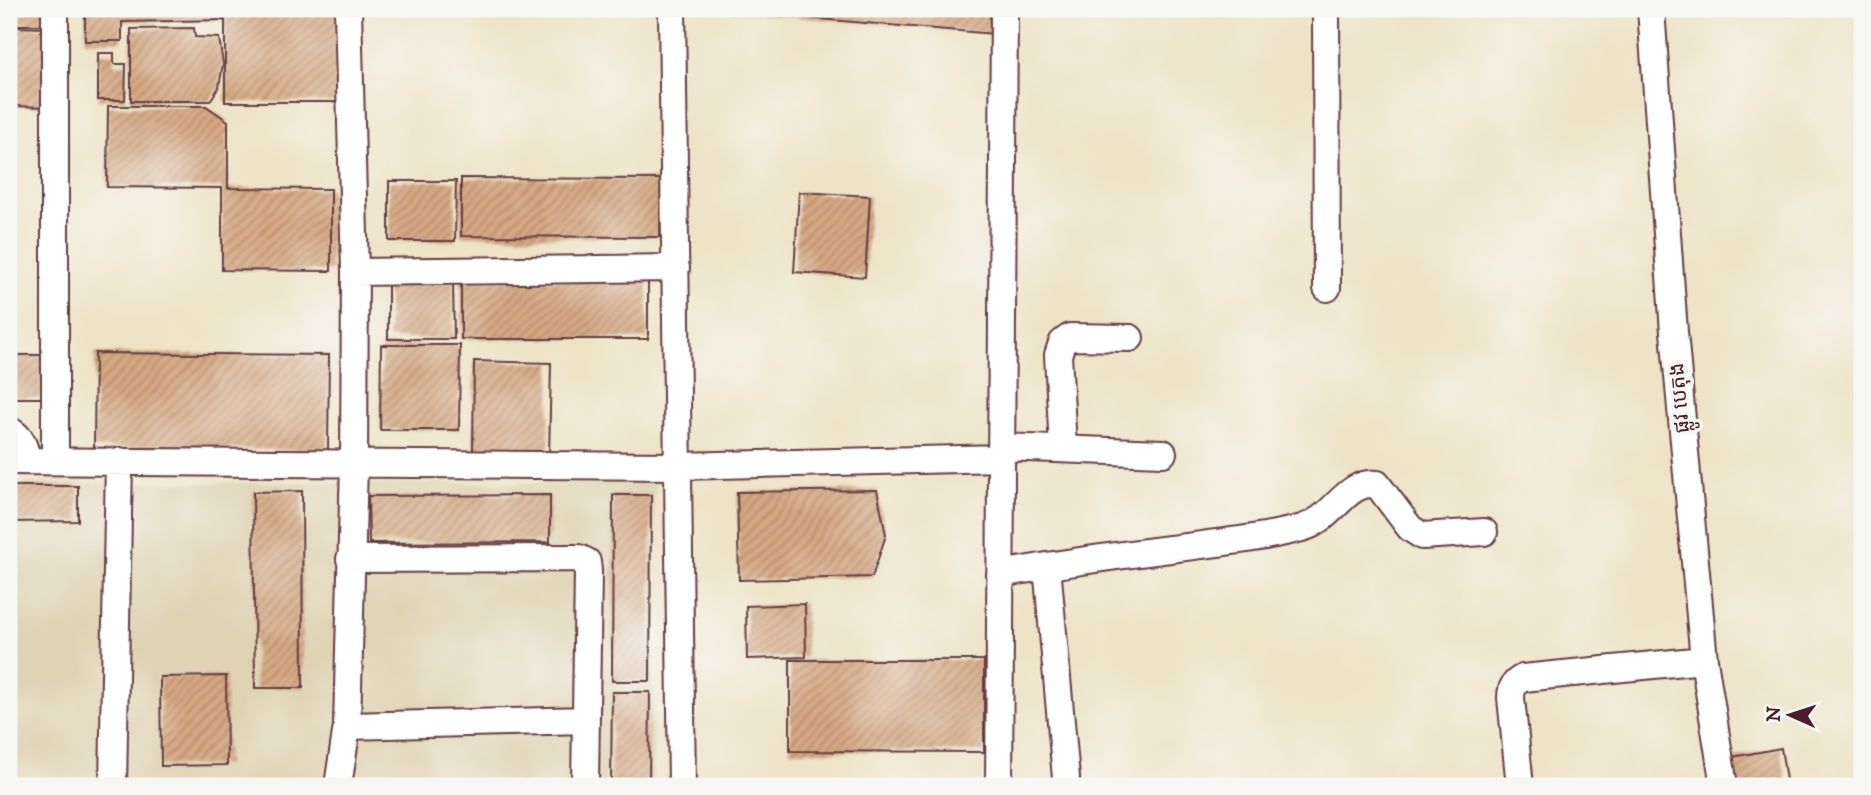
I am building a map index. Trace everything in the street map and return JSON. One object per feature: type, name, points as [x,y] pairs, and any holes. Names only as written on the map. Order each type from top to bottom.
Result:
[{"type":"street","points":[[55,9],[55,461]]},
{"type":"street","points":[[338,786],[347,726],[354,463],[355,272],[348,9]]},
{"type":"street","points":[[671,9],[682,786]]},
{"type":"street","points":[[999,786],[1004,9]]},
{"type":"street","points":[[1326,9],[1327,288]]},
{"type":"street","name":"ផ្លូវ បេតុង","points":[[1651,9],[1674,332],[1704,660],[1724,786]]},
{"type":"street","points":[[355,272],[676,268]]},
{"type":"street","points":[[1063,448],[1058,355],[1062,343],[1070,337],[1130,338]]},
{"type":"street","points":[[9,430],[16,433],[24,445],[18,461],[677,466],[1063,448],[1163,453]]},
{"type":"street","points":[[113,786],[119,461]]},
{"type":"street","points":[[1000,574],[1302,528],[1320,522],[1355,488],[1366,482],[1377,484],[1410,528],[1422,536],[1484,532]]},
{"type":"street","points":[[351,559],[579,558],[587,562],[585,786]]},
{"type":"street","points":[[1047,566],[1066,778]]},
{"type":"street","points":[[1520,786],[1511,698],[1513,686],[1517,681],[1523,678],[1704,660]]},
{"type":"street","points":[[347,726],[586,720]]},
{"type":"shaded area","points":[[9,483],[655,483],[653,786],[9,786]]},
{"type":"building","points":[[9,9],[45,9],[45,25],[9,25]]},
{"type":"building","points":[[85,9],[342,9],[341,102],[225,102],[225,20],[122,22],[122,41],[85,41]]},
{"type":"building","points":[[726,9],[996,9],[994,34]]},
{"type":"building","points":[[9,27],[52,28],[51,107],[9,106]]},
{"type":"building","points":[[194,28],[195,37],[219,38],[223,64],[219,87],[210,101],[131,101],[131,29]]},
{"type":"building","points":[[98,53],[114,53],[114,64],[126,64],[125,100],[98,100]]},
{"type":"building","points":[[108,106],[206,106],[228,121],[228,188],[331,189],[331,271],[222,270],[222,188],[107,187]]},
{"type":"building","points":[[461,178],[661,179],[660,237],[461,236]]},
{"type":"building","points":[[389,181],[456,181],[455,241],[389,241]]},
{"type":"building","points":[[799,192],[870,196],[865,277],[794,272]]},
{"type":"building","points":[[461,280],[648,280],[648,339],[461,339]]},
{"type":"building","points":[[388,281],[453,282],[454,339],[388,339]]},
{"type":"building","points":[[381,345],[460,345],[459,430],[380,430]]},
{"type":"building","points":[[95,353],[329,355],[328,450],[94,448]]},
{"type":"building","points":[[9,355],[51,355],[51,398],[9,398]]},
{"type":"building","points":[[474,361],[551,363],[549,457],[473,456]]},
{"type":"building","points":[[9,486],[78,486],[78,521],[9,522]]},
{"type":"building","points":[[877,490],[886,535],[872,577],[739,580],[737,492]]},
{"type":"building","points":[[302,491],[303,688],[255,688],[253,492]]},
{"type":"building","points":[[550,495],[550,542],[369,543],[368,496]]},
{"type":"building","points":[[613,495],[651,495],[650,681],[612,681]]},
{"type":"building","points":[[805,604],[806,657],[747,659],[746,606]]},
{"type":"building","points":[[790,660],[984,660],[984,752],[790,751]]},
{"type":"building","points":[[226,676],[227,765],[161,766],[160,677]]},
{"type":"building","points":[[612,692],[650,692],[649,786],[611,786]]},
{"type":"building","points":[[1781,748],[1787,786],[1732,786],[1727,758]]},
{"type":"building","points":[[489,783],[523,783],[523,786],[489,786]]}]
